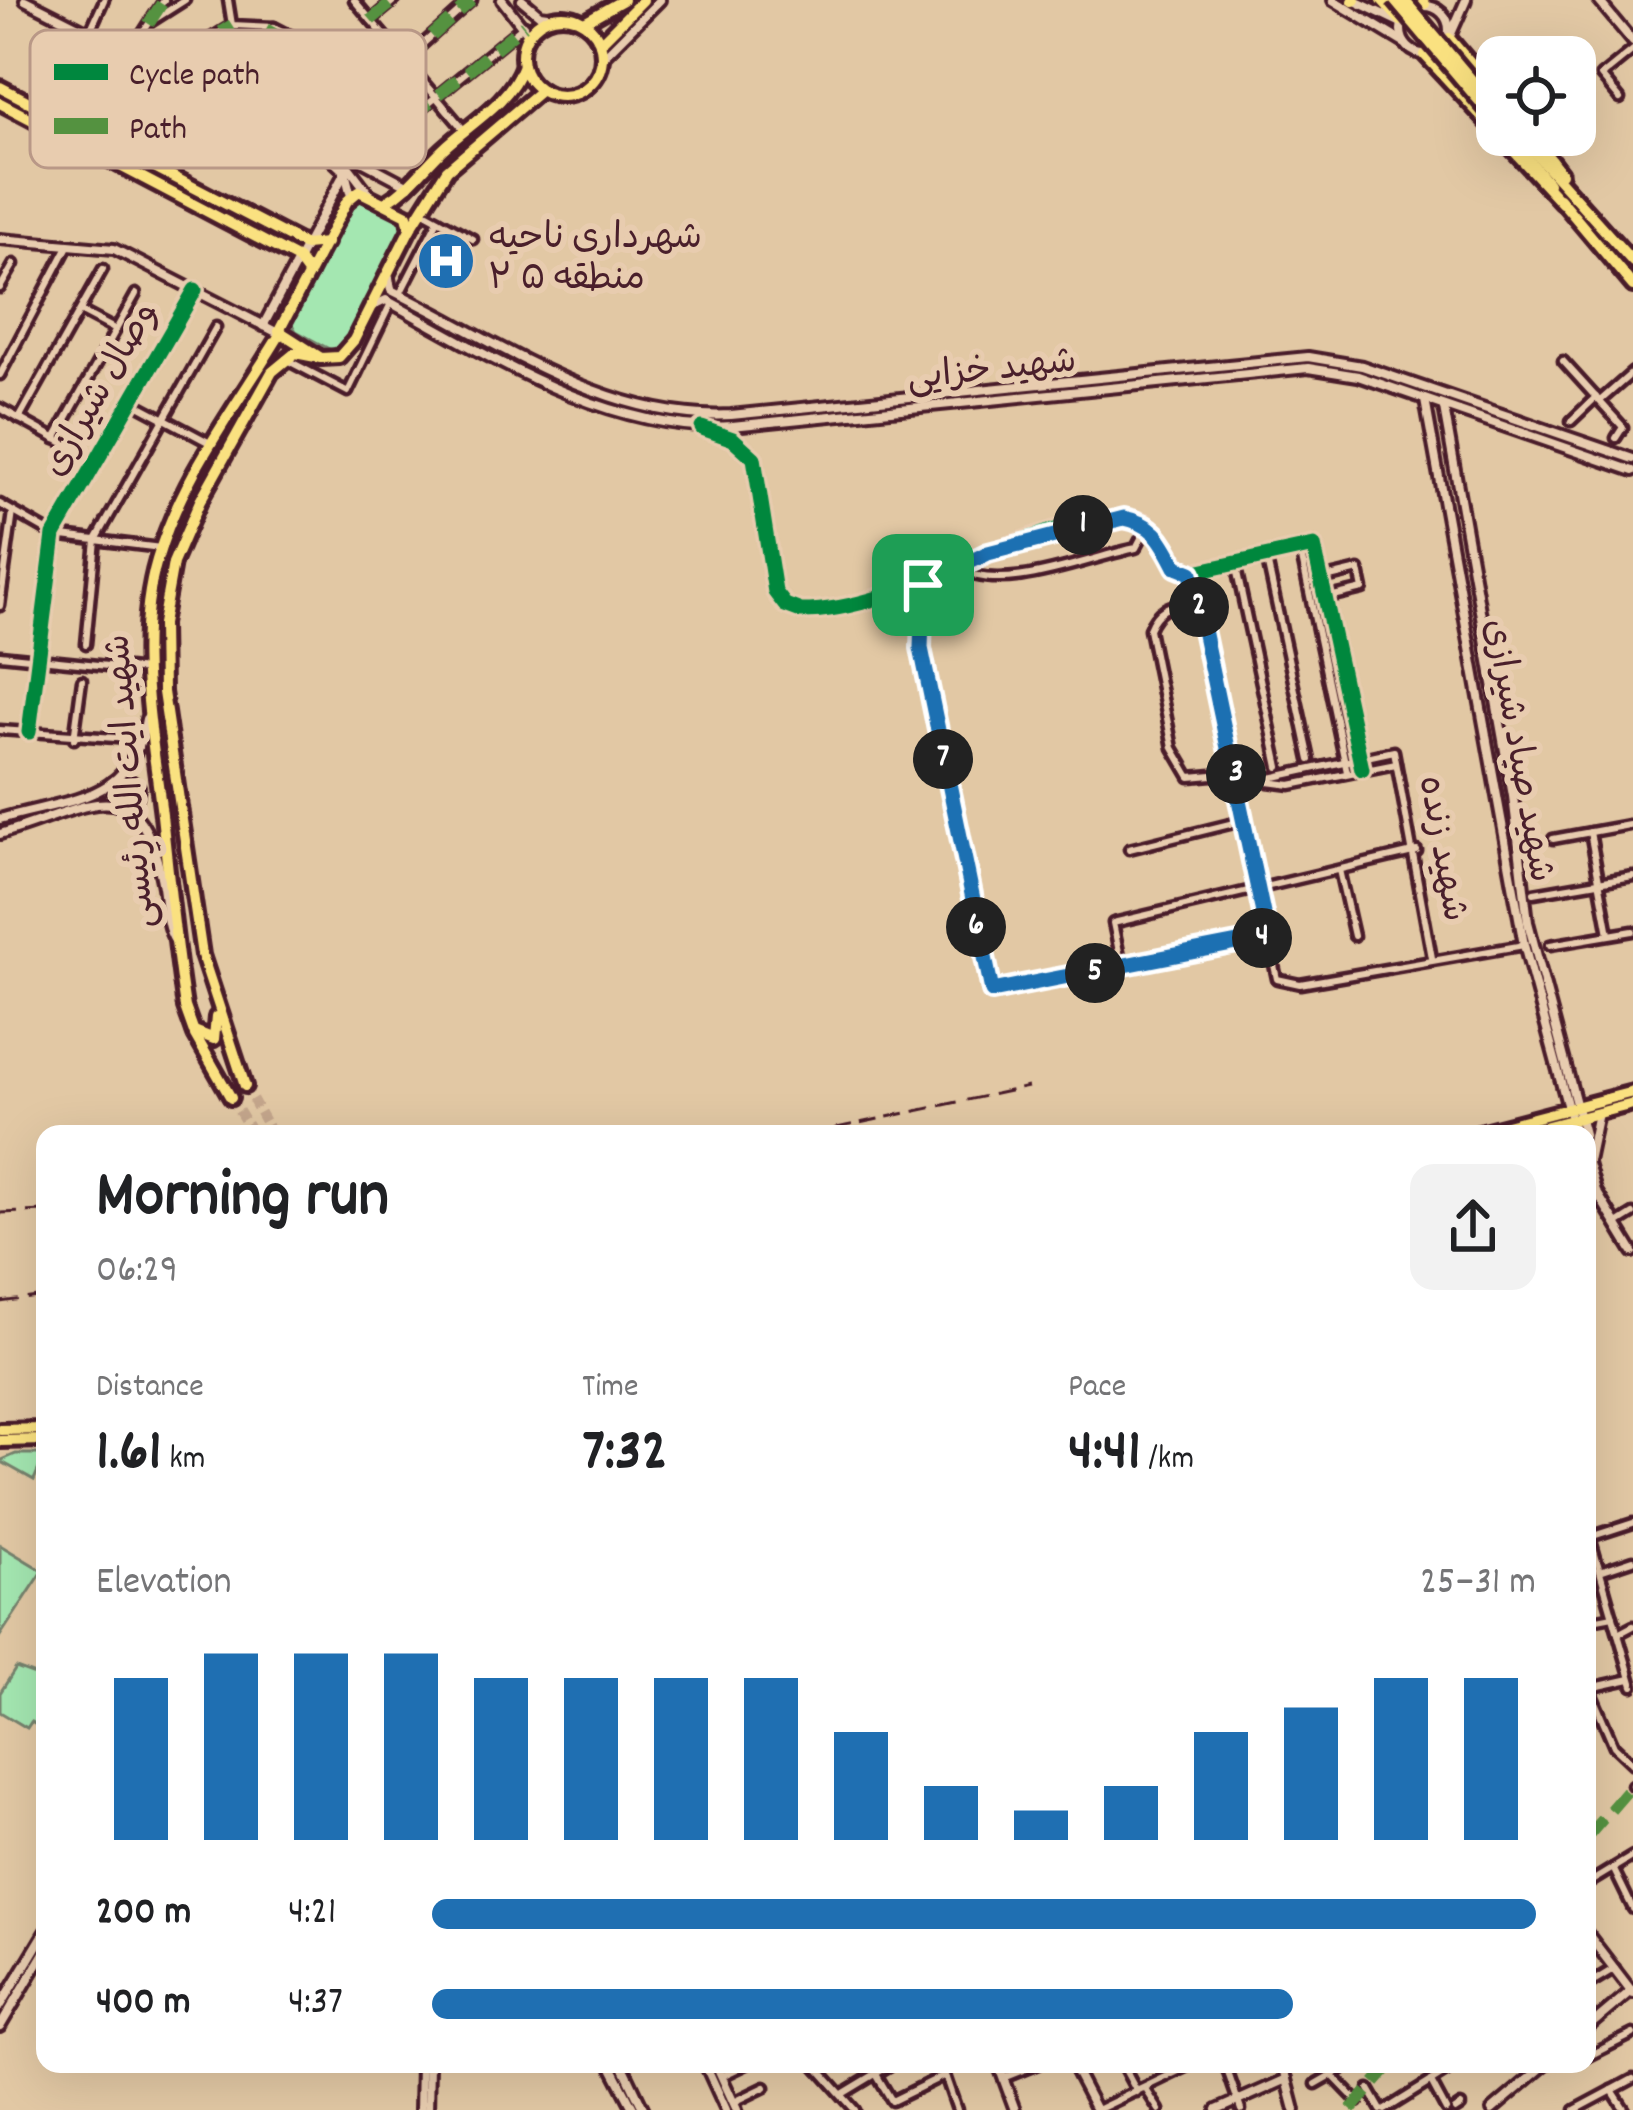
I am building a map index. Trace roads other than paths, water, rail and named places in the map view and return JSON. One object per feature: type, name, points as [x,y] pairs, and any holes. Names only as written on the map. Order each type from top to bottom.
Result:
[{"type":"main road","points":[[26,0],[85,30]]},
{"type":"main road","points":[[386,202],[410,187],[514,88],[524,65],[526,30],[502,0]]},
{"type":"main road","points":[[523,0],[540,15],[584,22],[623,0]]},
{"type":"main road","points":[[600,44],[643,0]]},
{"type":"main road","points":[[602,58],[660,0]]},
{"type":"main road","points":[[1333,0],[1425,55],[1633,286]]},
{"type":"main road","points":[[1354,0],[1401,22]]},
{"type":"main road","points":[[1382,0],[1401,22],[1412,48]]},
{"type":"main road","points":[[1394,0],[1476,97]]},
{"type":"main road","points":[[1404,0],[1476,85]]},
{"type":"main road","points":[[1425,55],[1441,51],[1449,38],[1464,0],[1450,2]]},
{"type":"main road","points":[[1598,0],[1633,46]]},
{"type":"main road","points":[[1401,22],[1409,8],[1427,2],[1442,16],[1449,38],[1476,70]]},
{"type":"main road","points":[[526,30],[554,17]]},
{"type":"main road","points":[[524,65],[541,90],[561,96],[581,92],[596,77],[602,58],[600,44],[584,22]]},
{"type":"main road","points":[[1449,80],[1452,67],[1469,62]]},
{"type":"main road","points":[[0,87],[30,103]]},
{"type":"main road","points":[[284,358],[302,352],[339,357],[346,351],[447,170],[541,90]]},
{"type":"main road","points":[[0,103],[30,119]]},
{"type":"main road","points":[[1530,156],[1572,191]]},
{"type":"main road","points":[[1534,156],[1562,203]]},
{"type":"main road","points":[[1547,156],[1633,262]]},
{"type":"main road","points":[[124,168],[298,259],[309,274]]},
{"type":"main road","points":[[156,168],[305,245],[326,243]]},
{"type":"main road","points":[[263,326],[344,168]]},
{"type":"main road","points":[[346,168],[351,196],[370,195],[386,202],[406,215],[410,229]]},
{"type":"main road","points":[[348,168],[370,195]]},
{"type":"main road","points":[[375,168],[410,187]]},
{"type":"main road","name":"شهید ایت الله رِئیسی","points":[[231,1098],[192,1029],[179,948],[149,699],[150,590],[161,548],[210,443],[279,335],[351,196]]},
{"type":"main road","points":[[0,239],[114,249],[321,358]]},
{"type":"main road","points":[[389,271],[388,285],[400,294]]},
{"type":"main road","name":"شهید خزایی","points":[[400,294],[582,385],[703,417],[1308,356],[1347,361],[1633,471]]},
{"type":"main road","points":[[370,308],[382,300],[391,303]]},
{"type":"main road","name":"شهید خزایی","points":[[391,303],[578,395],[702,428],[1291,368],[1345,372],[1444,406],[1633,459]]},
{"type":"main road","name":"شهید ایت الله رِئیسی","points":[[245,1086],[205,972],[163,692],[162,624],[166,592],[185,533],[284,358]]},
{"type":"main road","points":[[238,394],[255,402]]},
{"type":"main road","name":"شهید صیاد شیرازی","points":[[1425,400],[1524,945],[1575,1113]]},
{"type":"main road","name":"شهید صیاد شیرازی","points":[[1444,406],[1513,796],[1528,922],[1575,1113]]},
{"type":"main road","points":[[107,788],[131,769],[149,699]]},
{"type":"main road","points":[[0,819],[131,781],[140,787],[132,802],[111,802],[0,834]]},
{"type":"main road","points":[[111,802],[132,808],[149,828],[170,933],[179,948]]},
{"type":"main road","points":[[192,1029],[206,1040],[218,1034],[205,972]]},
{"type":"main road","points":[[1542,1125],[1633,1092]]},
{"type":"main road","points":[[1516,1125],[1633,1104]]},
{"type":"main road","points":[[1575,1113],[1577,1125]]},
{"type":"main road","points":[[1595,1125],[1598,1113]]},
{"type":"main road","points":[[1596,1183],[1614,1226],[1633,1252]]},
{"type":"main road","points":[[0,1430],[36,1429]]},
{"type":"main road","points":[[0,1441],[36,1440]]},
{"type":"main road","points":[[1596,1944],[1632,1991],[1596,2021]]},
{"type":"main road","points":[[0,2007],[36,1947]]},
{"type":"main road","points":[[0,2027],[36,1966]]},
{"type":"main road","points":[[424,2110],[425,2073]]},
{"type":"main road","points":[[620,2073],[634,2103],[644,2110]]},
{"type":"main road","points":[[711,2073],[732,2107]]},
{"type":"main road","points":[[720,2073],[732,2107]]},
{"type":"main road","points":[[1001,2073],[1015,2110]]},
{"type":"main road","points":[[1077,2073],[1097,2110]]},
{"type":"main road","points":[[1285,2073],[1295,2110]]},
{"type":"main road","points":[[1492,2110],[1535,2073]]},
{"type":"main road","points":[[1217,2110],[1239,2105],[1287,2079]]},
{"type":"street","points":[[90,30],[104,0]]},
{"type":"street","points":[[146,30],[164,0]]},
{"type":"street","points":[[151,22],[185,0]]},
{"type":"street","points":[[228,0],[232,26]]},
{"type":"street","points":[[354,0],[379,30]]},
{"type":"street","points":[[371,20],[395,0]]},
{"type":"street","points":[[426,42],[472,0]]},
{"type":"street","points":[[225,30],[232,26],[280,30]]},
{"type":"street","points":[[426,107],[526,30]]},
{"type":"street","points":[[1621,100],[1601,76],[1633,46]]},
{"type":"street","points":[[426,85],[465,131]]},
{"type":"street","points":[[421,211],[473,239]]},
{"type":"street","points":[[400,294],[438,220]]},
{"type":"street","points":[[0,375],[68,246]]},
{"type":"street","points":[[0,287],[14,264]]},
{"type":"street","points":[[19,419],[103,269]]},
{"type":"street","name":"وصال شیرازی","points":[[28,733],[54,535],[195,290]]},
{"type":"street","points":[[55,439],[136,294]]},
{"type":"street","points":[[284,358],[348,392],[391,303]]},
{"type":"street","points":[[80,311],[116,330]]},
{"type":"street","points":[[86,644],[96,540],[216,327]]},
{"type":"street","points":[[1563,361],[1623,427],[1616,438]]},
{"type":"street","points":[[1571,421],[1633,372]]},
{"type":"street","points":[[131,401],[210,443]]},
{"type":"street","points":[[0,408],[96,461]]},
{"type":"street","points":[[702,428],[733,439],[754,458],[769,567],[785,605],[823,611],[923,585],[988,553],[1124,518],[1148,525],[1176,567],[1191,573],[1314,546],[1361,769]]},
{"type":"street","points":[[0,505],[54,535],[161,548]]},
{"type":"street","points":[[0,607],[13,512]]},
{"type":"street","points":[[958,568],[980,580],[1032,576],[1072,561],[1136,548],[1148,525]]},
{"type":"street","points":[[1300,549],[1348,772]]},
{"type":"street","points":[[1266,556],[1315,780]]},
{"type":"street","points":[[1235,563],[1279,767]]},
{"type":"street","points":[[1312,605],[1363,590],[1359,571],[1321,579]]},
{"type":"street","points":[[1191,573],[1261,889],[1272,972],[1286,983],[1524,945]]},
{"type":"street","points":[[923,585],[921,648],[987,983],[1001,992],[1268,937]]},
{"type":"street","points":[[1197,598],[1154,614],[1149,629],[1173,748],[1190,776],[1235,773]]},
{"type":"street","points":[[0,655],[147,670]]},
{"type":"street","points":[[74,739],[82,680]]},
{"type":"street","points":[[0,730],[130,740],[145,728]]},
{"type":"street","name":"شهید زنده","points":[[1359,759],[1394,751],[1417,851],[1432,958]]},
{"type":"street","points":[[1238,785],[1311,765],[1359,759]]},
{"type":"street","points":[[1258,781],[1291,785],[1397,764]]},
{"type":"street","points":[[1129,849],[1246,820]]},
{"type":"street","points":[[1553,839],[1629,825]]},
{"type":"street","points":[[1590,832],[1609,934]]},
{"type":"street","points":[[1123,968],[1113,923],[1417,851]]},
{"type":"street","points":[[1339,870],[1354,936]]},
{"type":"street","points":[[1534,892],[1633,876]]},
{"type":"street","points":[[1550,945],[1633,931]]},
{"type":"street","points":[[1614,1226],[1633,1214]]},
{"type":"street","points":[[1596,1535],[1633,1523]]},
{"type":"street","points":[[1596,1559],[1631,1676],[1596,1685]]},
{"type":"street","points":[[1600,1570],[1633,1560]]},
{"type":"street","points":[[1596,1588],[1606,1589]]},
{"type":"street","points":[[1596,1619],[1613,1616]]},
{"type":"street","points":[[1618,1634],[1633,1626]]},
{"type":"street","points":[[1596,1705],[1614,1746],[1633,1764]]},
{"type":"street","points":[[1596,1878],[1633,1856]]},
{"type":"street","points":[[1613,1868],[1633,1909]]},
{"type":"street","points":[[1596,1980],[1615,1968]]},
{"type":"street","points":[[1596,2052],[1633,2034]]},
{"type":"street","points":[[722,2076],[728,2073]]},
{"type":"street","points":[[823,2073],[855,2110]]},
{"type":"street","points":[[843,2093],[867,2073]]},
{"type":"street","points":[[876,2073],[892,2101],[944,2075],[956,2107],[944,2110]]},
{"type":"street","points":[[1003,2078],[1016,2073]]},
{"type":"street","points":[[1129,2073],[1159,2110]]},
{"type":"street","points":[[1097,2110],[1175,2073]]},
{"type":"street","points":[[1228,2073],[1239,2105]]},
{"type":"street","points":[[1316,2084],[1335,2073]]},
{"type":"street","points":[[1369,2089],[1383,2110],[1444,2073]]},
{"type":"street","points":[[1332,2075],[1358,2102]]},
{"type":"street","points":[[1575,2110],[1633,2079]]},
{"type":"street","points":[[1431,2081],[1446,2110]]},
{"type":"street","points":[[732,2107],[765,2087]]},
{"type":"street","points":[[1612,2090],[1625,2110]]},
{"type":"tunnel","points":[[245,1086],[267,1125]]},
{"type":"tunnel","points":[[231,1098],[248,1125]]},
{"type":"railway","points":[[850,1125],[1028,1087]]},
{"type":"railway","points":[[0,1213],[36,1211]]},
{"type":"railway","points":[[0,1302],[36,1297]]},
{"type":"place","name":"شهرداری ناحیه ۲ منطقه ۵","points":[[446,261]]}]
